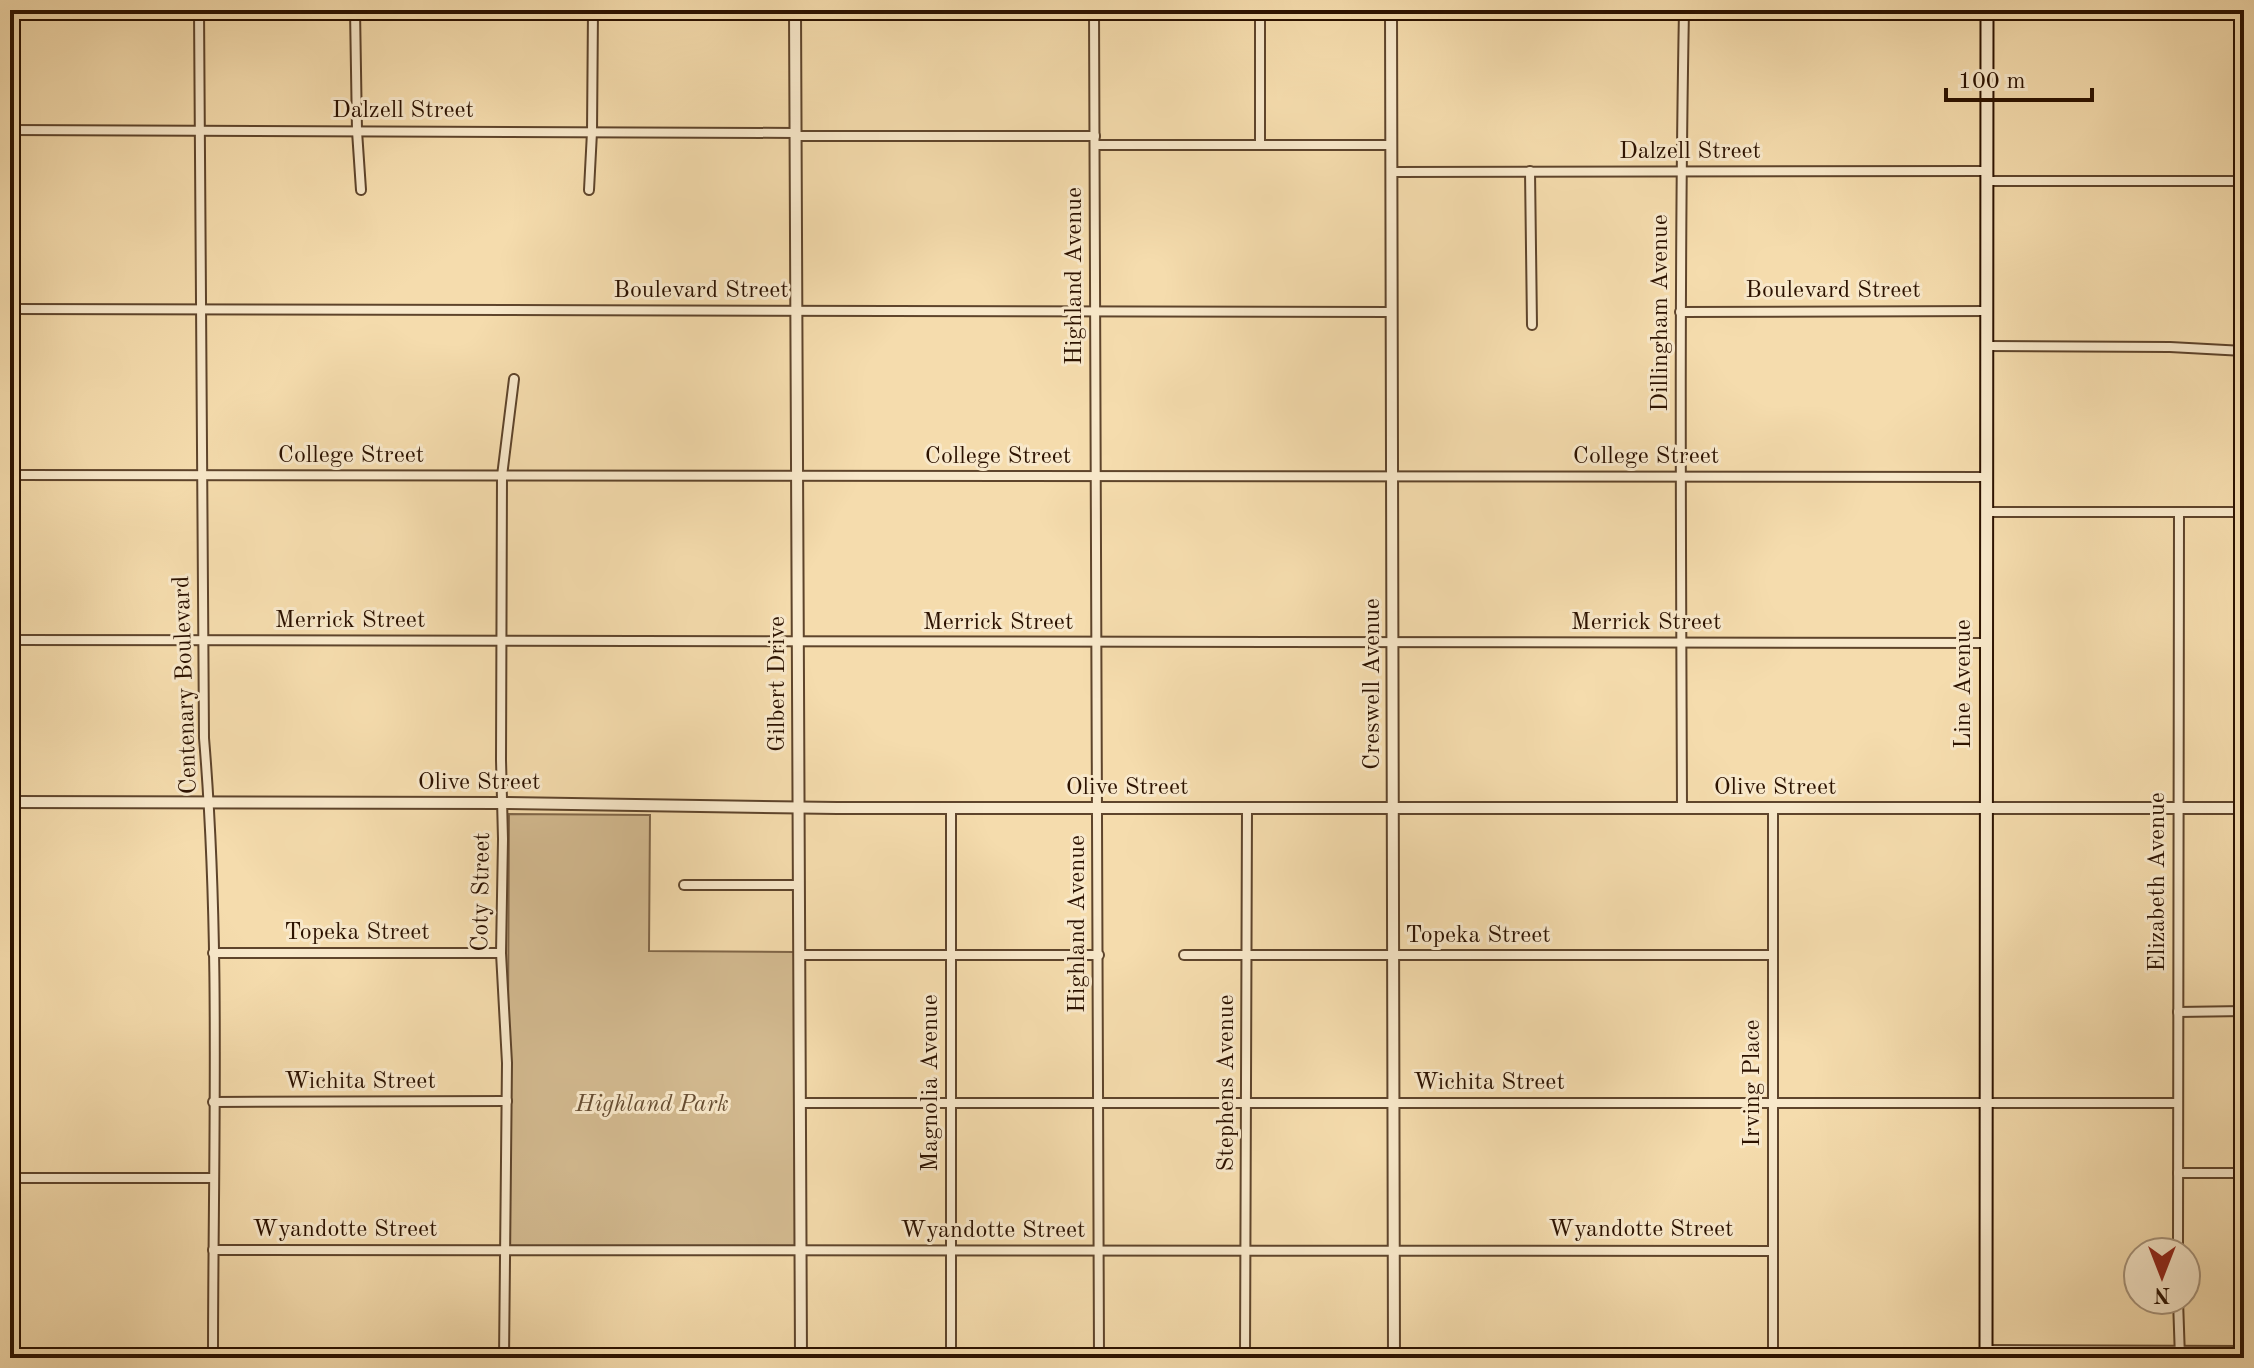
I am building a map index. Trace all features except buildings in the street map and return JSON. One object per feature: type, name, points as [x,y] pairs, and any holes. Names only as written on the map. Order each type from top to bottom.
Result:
[{"type":"main road","name":"Line Avenue","points":[[1986,1354],[1987,12]]},
{"type":"street","name":"Centenary Boulevard","points":[[199,10],[204,738],[210,802],[213,953],[213,1358]]},
{"type":"street","points":[[355,10],[361,190]]},
{"type":"street","points":[[589,190],[593,10]]},
{"type":"street","name":"Gilbert Drive","points":[[795,10],[801,1358]]},
{"type":"street","name":"Highland Avenue","points":[[1094,10],[1099,1358]]},
{"type":"street","points":[[1260,10],[1260,145]]},
{"type":"street","name":"Creswell Avenue","points":[[1391,10],[1394,1358]]},
{"type":"street","name":"Dillingham Avenue","points":[[1682,808],[1680,312],[1684,10]]},
{"type":"street","points":[[1987,12],[2244,15]]},
{"type":"street","name":"Dalzell Street","points":[[10,130],[592,132],[1392,145]]},
{"type":"street","points":[[1530,171],[1532,325]]},
{"type":"street","name":"Dalzell Street","points":[[1392,172],[1682,172],[2244,181]]},
{"type":"street","name":"Boulevard Street","points":[[10,309],[1392,312]]},
{"type":"street","name":"Boulevard Street","points":[[1680,312],[1987,311]]},
{"type":"street","points":[[1987,346],[2170,347],[2244,351]]},
{"type":"street","name":"Coty Street","points":[[504,1358],[507,1034],[503,1017],[501,953],[502,476],[514,379]]},
{"type":"street","name":"College Street","points":[[10,475],[1987,477]]},
{"type":"street","points":[[1987,512],[2244,512]]},
{"type":"street","name":"Elizabeth Avenue","points":[[2178,1236],[2179,512]]},
{"type":"street","name":"Merrick Street","points":[[10,640],[1987,643]]},
{"type":"street","name":"Olive Street","points":[[10,802],[1247,808],[2244,808]]},
{"type":"street","name":"Magnolia Avenue","points":[[951,807],[951,1358]]},
{"type":"street","name":"Stephens Avenue","points":[[1245,1358],[1247,808]]},
{"type":"street","name":"Irving Place","points":[[1773,808],[1773,1358]]},
{"type":"street","points":[[684,885],[799,885]]},
{"type":"street","name":"Topeka Street","points":[[213,953],[501,953]]},
{"type":"street","points":[[799,955],[1099,955]]},
{"type":"street","name":"Topeka Street","points":[[1184,955],[1773,955]]},
{"type":"street","points":[[2178,1012],[2244,1011]]},
{"type":"street","name":"Wichita Street","points":[[213,1102],[507,1101]]},
{"type":"street","name":"Wichita Street","points":[[800,1103],[2178,1103]]},
{"type":"street","points":[[2178,1173],[2244,1173]]},
{"type":"street","points":[[10,1178],[213,1178]]},
{"type":"street","name":"Wyandotte Street","points":[[213,1250],[1773,1251]]},
{"type":"street","points":[[2179,1316],[2180,1354]]},
{"type":"street","points":[[1986,1354],[2244,1351]]},
{"type":"green space","name":"Highland Park","points":[[509,814],[650,815],[649,951],[794,952],[795,1247],[507,1248]]}]
